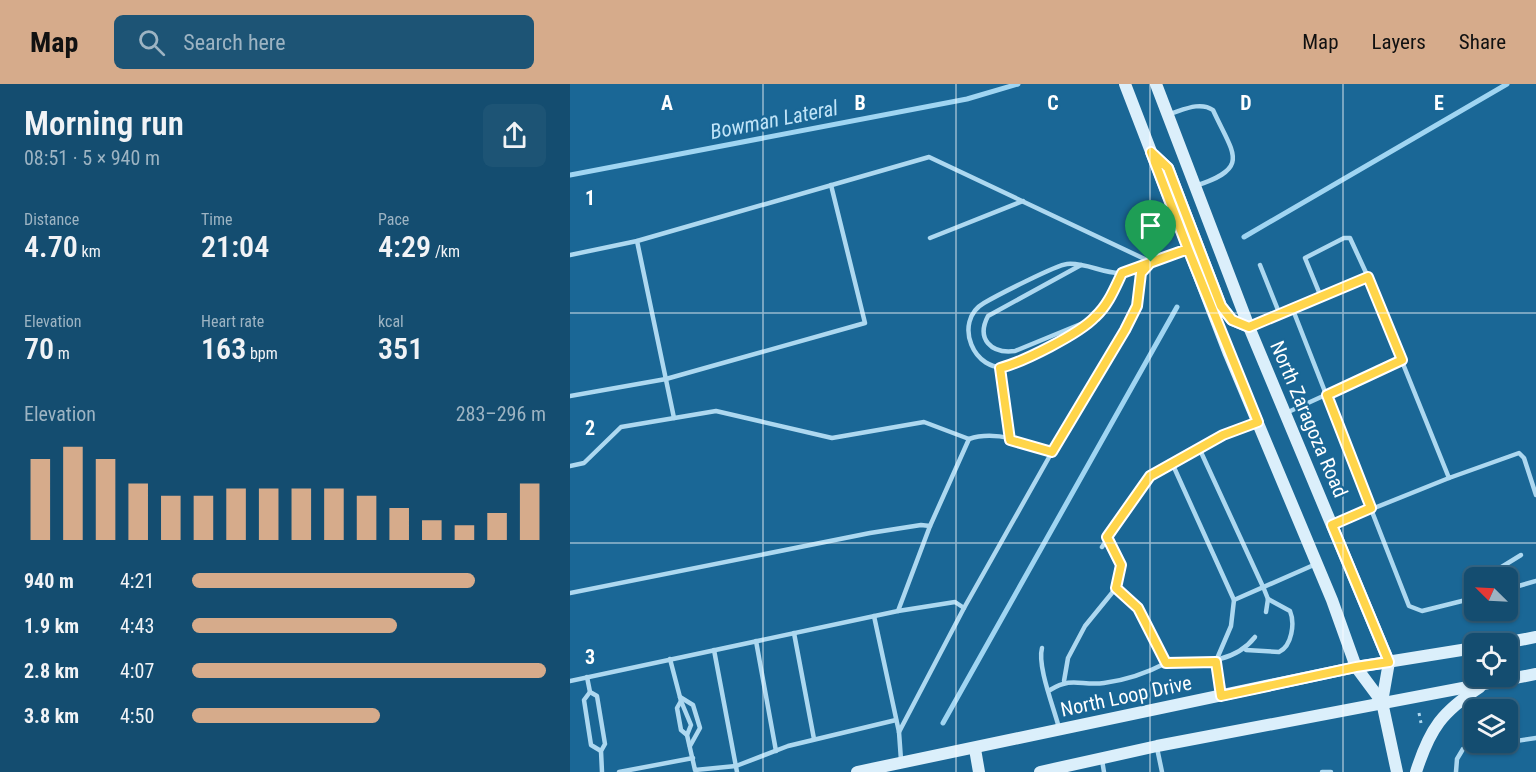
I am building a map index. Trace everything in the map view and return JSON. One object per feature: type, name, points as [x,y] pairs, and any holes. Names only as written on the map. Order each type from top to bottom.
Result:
[{"type":"main road","name":"North Zaragoza Road","points":[[1156,84],[1249,327],[1389,662]]},
{"type":"main road","points":[[1126,88],[1188,249],[1356,667],[1382,702]]},
{"type":"main road","points":[[1151,152],[1168,168],[1221,306],[1232,320],[1249,327]]},
{"type":"main road","points":[[1518,640],[1536,637]]},
{"type":"main road","name":"North Loop Drive","points":[[858,772],[1356,667],[1464,650]]},
{"type":"main road","points":[[1389,662],[1382,702],[1398,772]]},
{"type":"main road","points":[[1518,677],[1536,674]]},
{"type":"main road","points":[[1040,772],[1157,746],[1467,687]]},
{"type":"main road","points":[[1416,772],[1433,730],[1451,706],[1480,687]]},
{"type":"main road","points":[[975,749],[979,772]]},
{"type":"lane","points":[[1169,114],[1201,105],[1208,106],[1213,110],[1232,152],[1232,166],[1227,174],[1195,186]]},
{"type":"lane","points":[[570,255],[637,241],[929,157],[1151,262]]},
{"type":"lane","points":[[570,396],[666,379],[865,323],[831,185]]},
{"type":"lane","points":[[930,238],[1023,201]]},
{"type":"lane","points":[[1321,297],[1305,258],[1344,238],[1350,238],[1449,478]]},
{"type":"lane","points":[[637,241],[674,418]]},
{"type":"lane","points":[[1122,273],[1109,301],[1094,319],[1022,362],[1000,368],[990,366],[976,354],[969,340],[968,327],[971,316],[981,304],[1066,264],[1122,273],[1188,249]]},
{"type":"lane","points":[[899,732],[964,608],[1052,452],[1125,330],[1137,306],[1141,273],[1151,262]]},
{"type":"lane","points":[[1260,265],[1280,315]]},
{"type":"lane","points":[[1081,266],[987,316],[983,326],[983,336],[988,346],[1003,353],[1015,351],[1094,319]]},
{"type":"lane","points":[[1249,327],[1368,277]]},
{"type":"lane","points":[[1293,310],[1409,606],[1422,611],[1464,600]]},
{"type":"lane","points":[[1286,413],[1402,360]]},
{"type":"lane","points":[[1000,368],[1010,440]]},
{"type":"lane","points":[[570,466],[584,463],[621,427],[716,411],[832,438],[924,422],[969,439],[981,435],[1010,440],[1052,452]]},
{"type":"lane","points":[[1102,547],[1150,476],[1200,450],[1223,435],[1258,422]]},
{"type":"lane","points":[[898,610],[930,526],[969,439]]},
{"type":"lane","points":[[1200,450],[1264,589],[1268,599],[1266,612]]},
{"type":"lane","points":[[1332,525],[1371,508],[1519,453],[1524,458],[1536,495]]},
{"type":"lane","points":[[1172,463],[1234,600],[1232,626],[1216,662],[1221,696]]},
{"type":"lane","points":[[570,593],[870,533],[921,525],[930,526]]},
{"type":"lane","points":[[1065,681],[1068,658],[1085,626],[1116,588],[1121,565],[1107,537]]},
{"type":"lane","points":[[1503,567],[1521,555]]},
{"type":"lane","points":[[1234,600],[1264,589],[1316,564]]},
{"type":"lane","points":[[1518,586],[1536,581]]},
{"type":"lane","points":[[1116,588],[1138,608],[1166,663]]},
{"type":"lane","points":[[1050,690],[1065,681],[1101,684],[1136,678],[1166,663],[1216,662],[1246,650],[1279,652],[1287,645],[1293,625],[1290,611],[1268,599]]},
{"type":"lane","points":[[570,681],[898,610],[955,602],[964,608]]},
{"type":"lane","points":[[874,615],[899,732],[901,764]]},
{"type":"lane","points":[[794,633],[814,740]]},
{"type":"lane","points":[[1246,650],[1256,637]]},
{"type":"lane","points":[[756,641],[776,751]]},
{"type":"lane","points":[[1042,648],[1041,663],[1059,731]]},
{"type":"lane","points":[[714,650],[737,769]]},
{"type":"lane","points":[[670,659],[680,699],[691,725],[687,735]]},
{"type":"lane","points":[[587,677],[591,692],[597,696],[605,744],[602,751],[602,772]]},
{"type":"lane","points":[[591,692],[584,700],[591,746],[602,751]]},
{"type":"lane","points":[[680,699],[677,708],[681,730],[687,735],[695,770],[737,769],[776,751],[896,720]]},
{"type":"lane","points":[[680,699],[693,705],[700,728],[690,746]]},
{"type":"lane","points":[[1456,772],[1457,759],[1464,749],[1536,738]]},
{"type":"lane","points":[[1157,746],[1162,772]]},
{"type":"lane","points":[[619,772],[693,758]]},
{"type":"lane","points":[[1101,758],[1104,772]]},
{"type":"lane","points":[[1322,772],[1331,772]]},
{"type":"path","points":[[1419,713],[1421,723]]},
{"type":"waterway","name":"Bowman Lateral","points":[[570,175],[967,99],[1018,84]]},
{"type":"waterway","points":[[1244,237],[1507,84]]},
{"type":"waterway","points":[[943,723],[1177,307]]},
{"type":"route","points":[[1151,262],[1141,273],[1137,306],[1125,330],[1052,452],[1010,440],[1000,368],[1022,362],[1094,319],[1109,301],[1122,273],[1151,262],[1188,249],[1258,422],[1223,435],[1200,450],[1150,476],[1107,537],[1121,565],[1116,588],[1138,608],[1166,663],[1216,662],[1221,696],[1389,662],[1332,525],[1371,508],[1327,395],[1402,360],[1368,277],[1249,327],[1232,320],[1221,306],[1168,168],[1151,152],[1188,249],[1167,256],[1151,262]]}]
